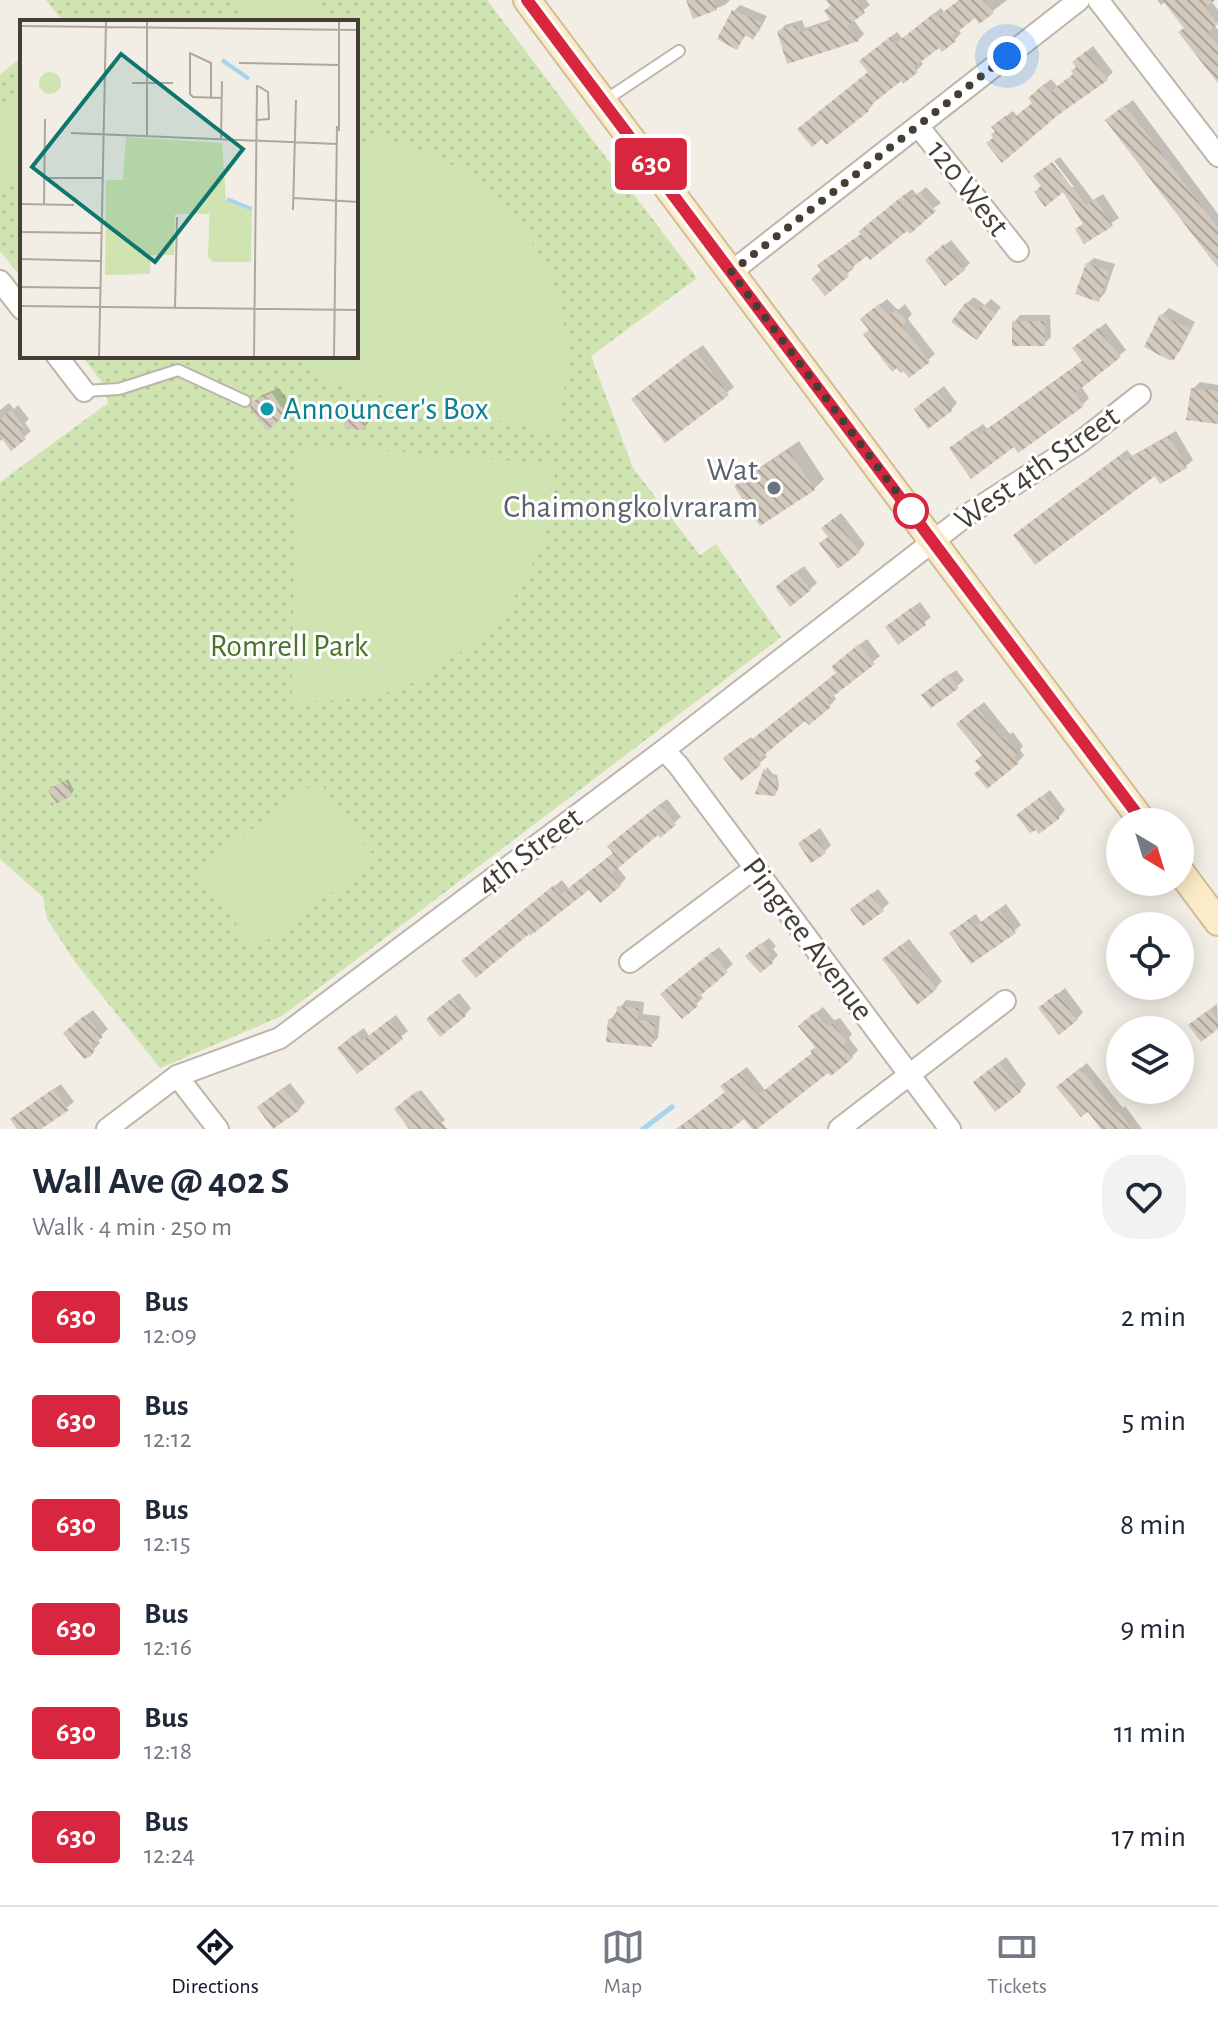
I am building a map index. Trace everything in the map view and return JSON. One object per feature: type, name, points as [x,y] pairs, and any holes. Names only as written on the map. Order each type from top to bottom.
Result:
[{"type":"main road","points":[[527,0],[1133,808]]},
{"type":"main road","points":[[1194,890],[1218,922]]},
{"type":"street","points":[[731,272],[1079,0]]},
{"type":"street","points":[[1098,0],[1218,156]]},
{"type":"street","name":"120 West","points":[[918,126],[1018,251]]},
{"type":"street","points":[[0,281],[20,306]]},
{"type":"street","points":[[59,358],[84,391]]},
{"type":"street","name":"West 4th Street","points":[[933,540],[1079,443],[1140,395]]},
{"type":"street","name":"4th Street","points":[[107,1129],[177,1076],[280,1038],[664,750],[933,540]]},
{"type":"street","name":"Pingree Avenue","points":[[664,750],[950,1129]]},
{"type":"street","points":[[630,962],[755,868]]},
{"type":"street","points":[[839,1129],[1005,1001]]},
{"type":"street","points":[[177,1076],[218,1129]]},
{"type":"lane","points":[[604,101],[679,51]]},
{"type":"lane","points":[[84,391],[119,389],[178,370],[245,401]]},
{"type":"green space","name":"Romrell Park","points":[[46,0],[487,0],[697,278],[591,356],[633,468],[700,555],[716,544],[781,637],[282,1016],[160,1068],[75,962],[47,919],[43,897],[0,859],[0,482],[108,403],[104,385],[84,358],[358,358],[358,20],[61,20]]},
{"type":"green space","points":[[234,0],[312,0],[327,20],[249,20]]},
{"type":"green space","points":[[20,59],[20,276],[0,251],[0,74]]},
{"type":"green space","points":[[20,93],[20,181],[0,196],[0,108]]},
{"type":"green space","points":[[368,133],[403,144],[460,169],[482,184],[520,224],[548,274],[564,327],[567,364],[557,433],[322,383],[306,362],[307,358],[358,358],[358,170]]},
{"type":"green space","points":[[311,445],[556,464],[547,522],[539,549],[515,596],[478,638],[454,657],[419,680],[382,694],[292,702],[295,458]]},
{"type":"green space","points":[[318,780],[377,860],[255,949],[197,870]]},
{"type":"building","points":[[686,0],[713,0],[717,10],[693,19]]},
{"type":"building","points":[[826,0],[856,0],[865,13],[847,26],[859,41],[787,64],[777,31],[796,25],[798,33],[832,22],[824,11],[830,6]]},
{"type":"building","points":[[959,0],[984,0],[994,13],[979,24],[975,18],[952,36],[956,41],[942,52],[939,48],[914,67],[918,72],[903,84],[901,81],[867,108],[869,111],[826,145],[822,139],[812,147],[797,129],[868,72],[859,61],[890,37],[895,44],[934,13],[937,17]]},
{"type":"building","points":[[1162,0],[1215,0],[1205,8],[1218,24],[1208,32],[1218,45],[1218,83],[1178,32],[1184,28]]},
{"type":"building","points":[[732,10],[762,23],[753,40],[745,35],[737,50],[717,39]]},
{"type":"building","points":[[1086,51],[1108,80],[1058,115],[1002,163],[986,143],[993,138],[991,135],[995,131],[991,127],[1005,116],[1010,121],[1032,103],[1028,98],[1044,84],[1050,92],[1073,74],[1071,71],[1076,67],[1072,62]]},
{"type":"building","points":[[1125,105],[1218,228],[1218,268],[1105,120]]},
{"type":"building","points":[[1052,162],[1086,205],[1096,199],[1113,226],[1084,244],[1075,229],[1083,224],[1063,192],[1045,207],[1034,192],[1041,186],[1033,176]]},
{"type":"building","points":[[919,192],[936,211],[910,234],[907,231],[870,260],[867,256],[846,272],[849,276],[825,296],[811,279],[821,270],[817,265],[861,234],[858,232],[905,194],[910,200]]},
{"type":"building","points":[[944,244],[965,270],[945,286],[925,260]]},
{"type":"building","points":[[1086,263],[1109,271],[1099,302],[1075,294]]},
{"type":"building","points":[[966,302],[978,311],[983,304],[996,314],[977,340],[951,322]]},
{"type":"building","points":[[879,304],[890,315],[897,309],[907,322],[902,326],[930,362],[909,378],[897,368],[892,372],[863,334],[869,330],[860,319]]},
{"type":"building","points":[[1160,314],[1190,329],[1174,360],[1144,347]]},
{"type":"building","points":[[1012,321],[1045,321],[1045,346],[1012,346]]},
{"type":"building","points":[[1098,328],[1121,357],[1075,393],[1084,406],[1018,453],[1014,447],[971,479],[949,448],[975,429],[980,434],[1082,361],[1072,348]]},
{"type":"building","points":[[695,350],[729,395],[665,443],[631,399]]},
{"type":"building","points":[[1191,388],[1218,391],[1218,424],[1186,420]]},
{"type":"building","points":[[937,391],[952,411],[928,429],[914,409]]},
{"type":"building","name":"Announcer's Box","points":[[272,393],[286,414],[267,431],[250,407],[253,401]]},
{"type":"building","points":[[348,405],[368,410],[364,431],[344,427]]},
{"type":"building","points":[[11,410],[24,427],[19,431],[26,439],[11,451],[0,436],[0,419]]},
{"type":"building","points":[[1169,436],[1187,468],[1160,484],[1155,476],[1035,565],[1013,535],[1120,455],[1124,461]]},
{"type":"building","name":"Wat Chaimongkolvraram","points":[[788,450],[815,490],[760,526],[734,486]]},
{"type":"building","points":[[834,518],[860,552],[838,569],[819,543],[828,537],[821,528]]},
{"type":"building","points":[[796,571],[811,590],[790,607],[775,587]]},
{"type":"building","points":[[912,607],[926,625],[898,645],[885,627]]},
{"type":"building","points":[[859,644],[875,664],[827,701],[831,707],[809,725],[805,721],[758,760],[761,765],[741,781],[723,758],[744,742],[746,744],[836,673],[831,667]]},
{"type":"building","points":[[949,674],[959,688],[931,708],[921,695]]},
{"type":"building","points":[[977,707],[1002,739],[1005,737],[1018,753],[1014,757],[1019,763],[987,789],[974,774],[981,768],[975,761],[982,755],[956,724]]},
{"type":"building","points":[[764,768],[770,777],[775,777],[778,789],[775,796],[755,794]]},
{"type":"building","points":[[65,780],[73,795],[56,804],[48,790]]},
{"type":"building","points":[[1043,795],[1060,818],[1039,834],[1036,830],[1030,833],[1016,815]]},
{"type":"building","points":[[660,804],[676,825],[660,838],[658,835],[611,874],[621,886],[600,903],[589,890],[476,978],[461,961],[554,885],[561,894],[613,853],[607,846]]},
{"type":"building","points":[[813,833],[826,853],[811,863],[798,843]]},
{"type":"building","points":[[871,894],[884,911],[863,926],[850,909]]},
{"type":"building","points":[[999,909],[1016,933],[971,964],[949,933],[969,919],[974,927]]},
{"type":"building","points":[[761,943],[771,954],[768,957],[773,963],[760,973],[745,956]]},
{"type":"building","points":[[902,944],[937,989],[917,1005],[882,959]]},
{"type":"building","points":[[712,952],[728,972],[694,1001],[698,1006],[682,1019],[660,994]]},
{"type":"building","points":[[1057,993],[1078,1020],[1059,1035],[1038,1008]]},
{"type":"building","points":[[452,998],[466,1016],[440,1037],[426,1019]]},
{"type":"building","points":[[617,1006],[639,1008],[637,1020],[655,1022],[652,1047],[606,1042],[608,1019],[616,1020]]},
{"type":"building","points":[[1210,1009],[1218,1020],[1218,1029],[1201,1042],[1194,1033],[1194,1021]]},
{"type":"building","points":[[815,1012],[827,1026],[833,1024],[847,1042],[843,1045],[853,1058],[831,1076],[828,1073],[757,1129],[752,1129],[744,1119],[731,1129],[677,1129],[725,1092],[720,1086],[740,1072],[758,1095],[812,1053],[810,1051],[815,1047],[798,1026]]},
{"type":"building","points":[[85,1015],[103,1037],[91,1046],[95,1050],[91,1056],[84,1059],[63,1033]]},
{"type":"building","points":[[389,1020],[403,1039],[357,1074],[337,1048],[356,1033],[362,1041]]},
{"type":"building","points":[[999,1062],[1021,1092],[995,1112],[973,1082]]},
{"type":"building","points":[[1080,1068],[1106,1104],[1116,1113],[1118,1111],[1132,1129],[1101,1129],[1088,1112],[1081,1117],[1056,1087]]},
{"type":"building","points":[[283,1088],[300,1110],[273,1129],[257,1107]]},
{"type":"building","points":[[53,1089],[69,1110],[41,1129],[17,1129],[10,1119]]},
{"type":"building","points":[[417,1091],[447,1129],[409,1129],[394,1109]]},
{"type":"waterway","points":[[643,1129],[672,1107]]},
{"type":"bus line","name":"630","points":[[527,0],[1133,808]]},
{"type":"place","name":"Announcer's Box","points":[[267,409]]},
{"type":"place","name":"Wat Chaimongkolvraram","points":[[774,488]]},
{"type":"route","points":[[911,511],[916,518],[731,272],[1007,56]]}]
